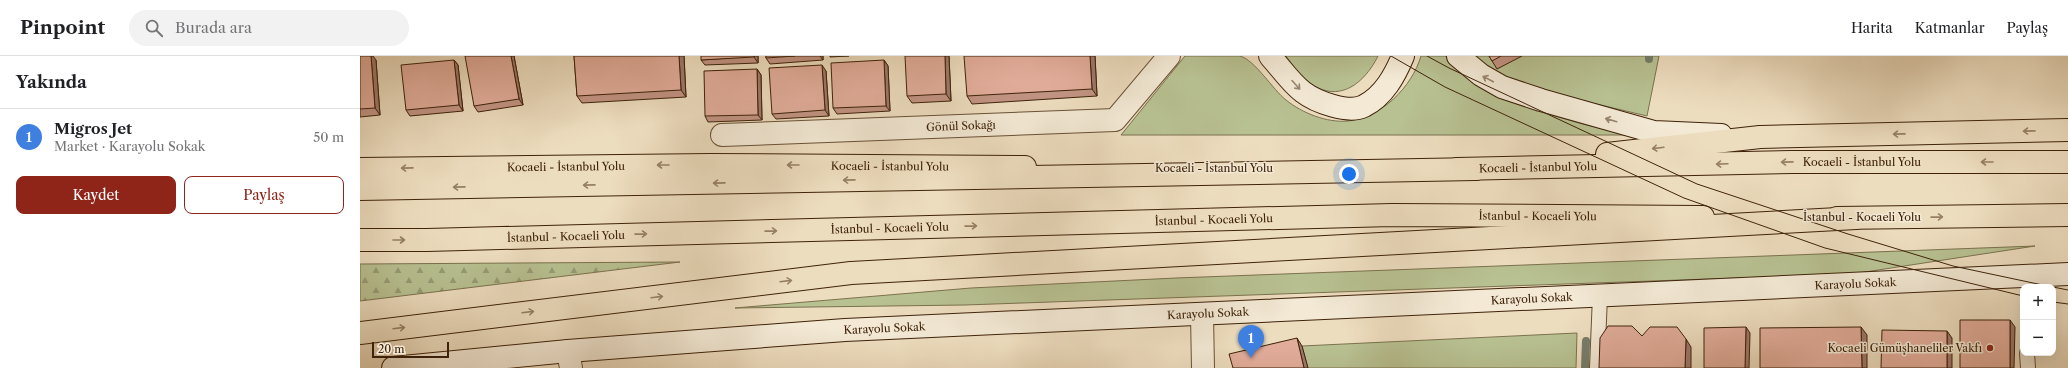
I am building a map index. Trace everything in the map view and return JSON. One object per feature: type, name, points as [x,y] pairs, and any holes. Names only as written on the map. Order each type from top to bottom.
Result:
[{"type":"highway","points":[[360,189],[1476,169],[1760,137],[2068,130]]},
{"type":"highway","name":"Kocaeli - İstanbul Yolu","points":[[360,169],[711,165],[1476,169],[1792,162],[2068,162]]},
{"type":"highway","name":"İstanbul - Kocaeli Yolu","points":[[360,240],[427,240],[1392,215],[1856,218],[2068,215]]},
{"type":"highway","points":[[360,333],[850,273],[1856,218]]},
{"type":"main road","name":"Gönül Sokağı","points":[[722,135],[1115,120],[1169,56]]},
{"type":"main road","points":[[1270,56],[1303,92],[1325,104],[1344,108],[1364,107],[1377,96],[1394,78],[1403,56]]},
{"type":"main road","points":[[1458,56],[1481,76],[1502,87],[1654,132],[1760,137]]},
{"type":"main road","points":[[2024,281],[2068,265]]},
{"type":"main road","points":[[2024,281],[2068,274]]},
{"type":"main road","name":"Karayolu Sokak","points":[[393,368],[569,359],[845,330],[1600,296],[2024,281]]},
{"type":"main road","points":[[1202,314],[1203,368]]},
{"type":"lane","points":[[1597,368],[1600,296]]},
{"type":"lane","points":[[2027,356],[2028,368]]},
{"type":"green space","points":[[1185,56],[1240,56],[1252,63],[1292,105],[1323,119],[1348,121],[1360,119],[1372,114],[1394,99],[1403,89],[1417,68],[1421,56],[1445,56],[1486,86],[1531,108],[1579,123],[1628,135],[1121,135]]},
{"type":"green space","points":[[1286,56],[1378,56],[1365,76],[1357,83],[1348,89],[1328,91],[1317,87],[1303,78]]},
{"type":"green space","points":[[1471,56],[1659,56],[1647,116],[1550,93],[1503,78]]},
{"type":"green space","points":[[2035,246],[1852,274],[965,305],[735,308],[971,288],[1176,278]]},
{"type":"green space","points":[[680,262],[360,301],[360,264]]},
{"type":"green space","points":[[1577,333],[1576,368],[1308,368],[1302,346]]},
{"type":"building","points":[[360,56],[371,56],[375,108],[360,109]]},
{"type":"building","points":[[465,56],[511,56],[519,99],[474,106]]},
{"type":"building","points":[[574,56],[679,56],[681,90],[577,96]]},
{"type":"building","points":[[701,56],[754,56],[754,57],[701,60]]},
{"type":"building","points":[[766,56],[795,56],[766,58]]},
{"type":"building","points":[[905,56],[945,56],[946,94],[907,96]]},
{"type":"building","points":[[964,56],[1090,56],[1092,89],[967,96]]},
{"type":"building","points":[[1489,56],[1501,56],[1492,61]]},
{"type":"building","points":[[454,60],[459,105],[406,110],[401,65]]},
{"type":"building","points":[[884,60],[886,106],[833,108],[831,63]]},
{"type":"building","points":[[822,65],[825,110],[772,114],[769,68]]},
{"type":"building","points":[[757,69],[758,115],[705,116],[704,71]]},
{"type":"building","name":"Kocaeli Gümüşhaneliler Vakfı","points":[[1960,320],[2010,320],[2010,368],[1960,368]]},
{"type":"building","points":[[1608,326],[1632,326],[1642,336],[1650,327],[1677,327],[1686,339],[1685,368],[1599,368],[1600,338]]},
{"type":"building","points":[[1746,327],[1745,368],[1704,368],[1704,328]]},
{"type":"building","points":[[1861,327],[1862,368],[1760,368],[1760,328]]},
{"type":"building","points":[[1882,330],[1947,331],[1947,368],[1881,368]]},
{"type":"building","points":[[1297,338],[1304,368],[1233,368],[1229,354]]},
{"type":"waterway","points":[[1585,368],[1586,341]]},
{"type":"tram line","points":[[1391,56],[1445,87],[1684,198],[1825,248],[2020,295]]},
{"type":"tram line","points":[[1427,56],[1449,68],[1697,184],[1848,234],[1953,266],[2038,284]]},
{"type":"tram line","points":[[2056,288],[2068,290]]},
{"type":"tram line","points":[[2056,302],[2068,304]]},
{"type":"place","name":"Kocaeli Gümüşhaneliler Vakfı","points":[[1990,348]]},
{"type":"place","name":"Migros Jet","points":[[1251,358]]}]
